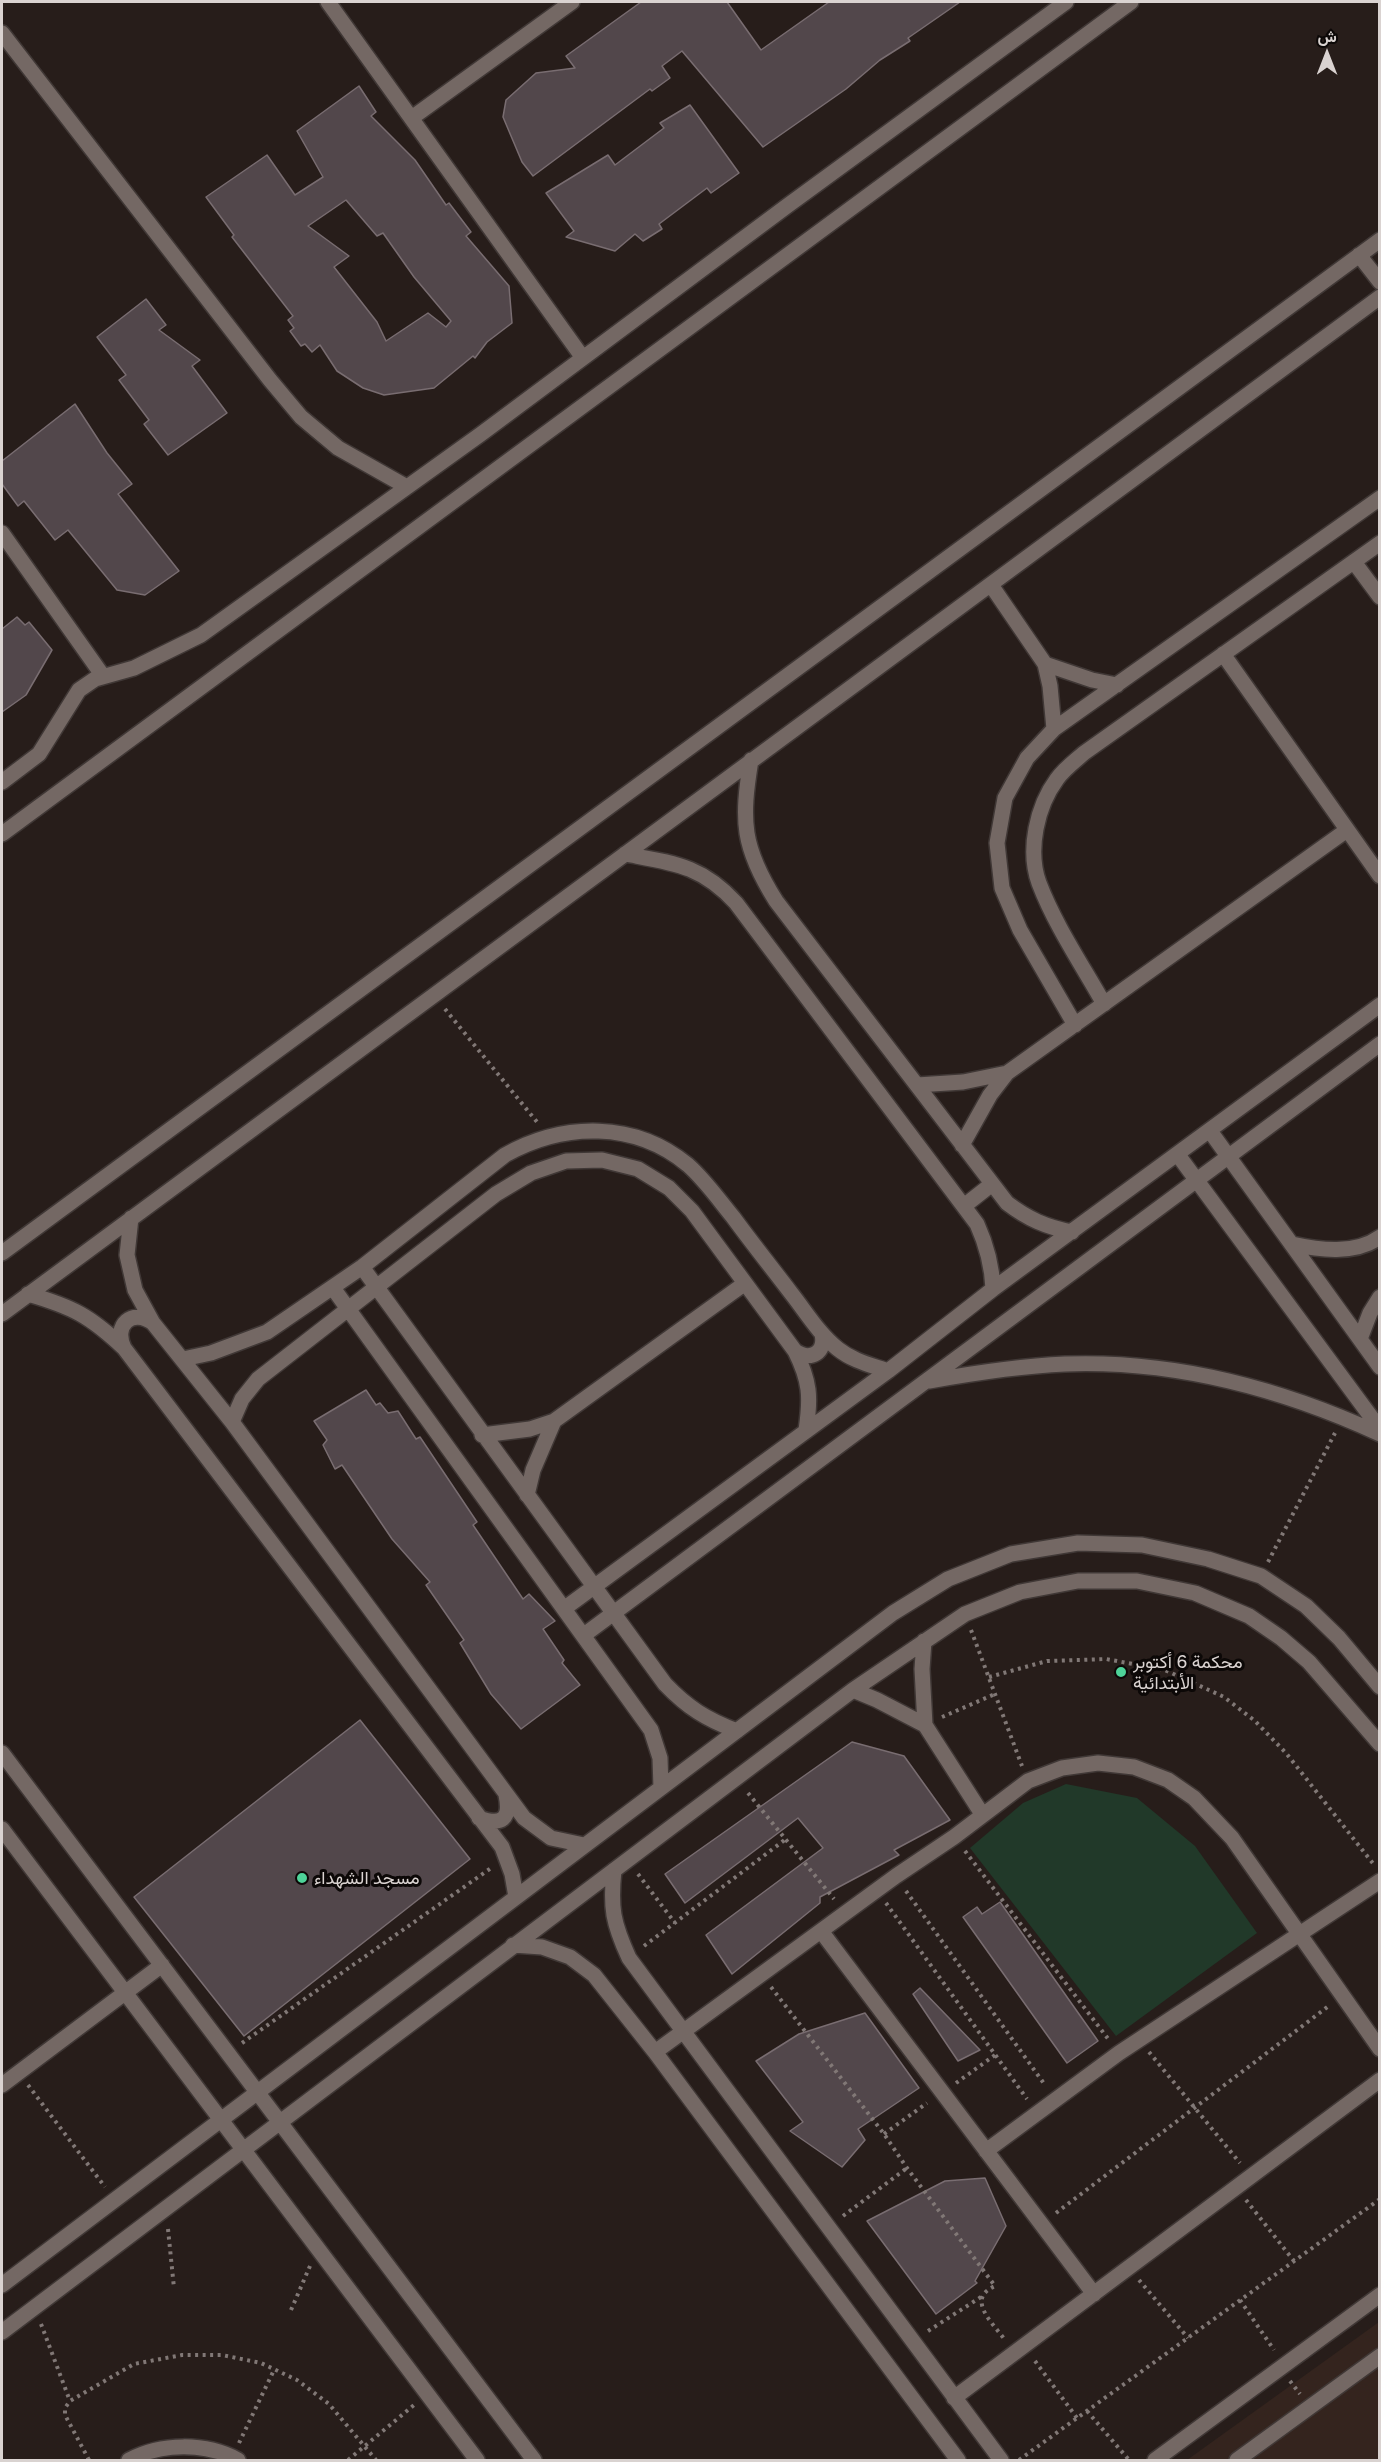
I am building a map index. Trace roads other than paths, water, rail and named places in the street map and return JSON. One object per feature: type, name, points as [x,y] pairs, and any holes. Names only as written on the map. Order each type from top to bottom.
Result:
[{"type":"street","points":[[328,2],[413,117],[583,358]]},
{"type":"street","points":[[413,117],[572,2]]},
{"type":"street","points":[[2,782],[39,754],[79,690],[95,679],[134,668],[201,635],[407,487],[1066,2]]},
{"type":"street","points":[[2,834],[1131,2]]},
{"type":"street","points":[[2,33],[301,417],[338,448],[407,487]]},
{"type":"street","points":[[2,1253],[1380,240]]},
{"type":"street","points":[[1359,255],[1380,282]]},
{"type":"street","points":[[2,1314],[1380,297]]},
{"type":"street","points":[[1075,1025],[1020,930],[1002,888],[997,843],[1005,798],[1027,758],[1054,729],[1380,498]]},
{"type":"street","points":[[2,533],[103,676]]},
{"type":"street","points":[[1104,1004],[1053,913],[1038,881],[1034,845],[1040,810],[1058,778],[1084,753],[1380,543]]},
{"type":"street","points":[[1354,562],[1380,597]]},
{"type":"street","points":[[991,585],[1045,664],[1052,697],[1054,729]]},
{"type":"street","points":[[1223,654],[1380,876]]},
{"type":"street","points":[[1045,664],[1084,678],[1117,685]]},
{"type":"street","points":[[751,760],[744,802],[746,828],[752,854],[762,878],[776,901],[1007,1203],[1027,1218],[1049,1228],[1072,1232]]},
{"type":"street","points":[[962,1145],[990,1095],[1007,1073],[1347,830]]},
{"type":"street","points":[[626,854],[684,866],[704,875],[721,887],[736,903],[977,1224],[987,1245],[992,1266],[993,1289]]},
{"type":"street","points":[[565,1608],[888,1371],[993,1289],[1380,1005]]},
{"type":"street","points":[[584,1635],[1380,1044]]},
{"type":"street","points":[[917,1086],[963,1082],[1007,1073]]},
{"type":"street","points":[[183,1359],[212,1353],[267,1332],[362,1267],[506,1155],[524,1144],[549,1136],[583,1130],[621,1132],[654,1143],[688,1166],[713,1192],[822,1334],[847,1355],[888,1371]]},
{"type":"street","points":[[1209,1131],[1380,1367]]},
{"type":"street","points":[[1178,1155],[1380,1429]]},
{"type":"street","points":[[232,1422],[242,1399],[258,1378],[496,1194],[531,1173],[566,1161],[602,1160],[638,1169],[669,1188],[692,1211],[795,1351],[805,1371],[809,1388],[806,1430]]},
{"type":"street","points":[[964,1206],[992,1184]]},
{"type":"street","points":[[131,1218],[127,1255],[135,1290],[153,1323],[232,1422],[524,1818],[551,1838],[584,1845]]},
{"type":"street","points":[[1292,1244],[1320,1250],[1348,1248],[1380,1237]]},
{"type":"street","points":[[362,1267],[665,1684],[685,1705],[710,1720],[737,1731]]},
{"type":"street","points":[[482,1435],[506,1433],[554,1421],[744,1284]]},
{"type":"street","points":[[333,1288],[651,1730],[660,1758],[661,1788]]},
{"type":"street","points":[[28,1294],[64,1304],[97,1323],[124,1348],[502,1847],[507,1857],[516,1898]]},
{"type":"street","points":[[1360,1339],[1370,1313],[1380,1297]]},
{"type":"street","points":[[124,1348],[120,1339],[121,1329],[126,1321],[135,1317],[145,1317],[153,1323]]},
{"type":"street","points":[[795,1351],[802,1356],[809,1357],[817,1354],[822,1349],[824,1341],[822,1334]]},
{"type":"street","points":[[926,1382],[996,1369],[1066,1364],[1137,1367],[1208,1376],[1276,1393],[1343,1417],[1380,1434]]},
{"type":"street","points":[[527,1495],[536,1462],[554,1421]]},
{"type":"street","points":[[2,2285],[893,1613],[948,1579],[1011,1554],[1078,1543],[1142,1545],[1208,1559],[1261,1576],[1306,1606],[1338,1638],[1380,1687]]},
{"type":"street","points":[[2,2332],[853,1690],[965,1614],[1020,1592],[1078,1581],[1137,1581],[1195,1593],[1249,1616],[1281,1638],[1309,1662],[1380,1744]]},
{"type":"street","points":[[924,1641],[922,1678],[925,1725]]},
{"type":"street","points":[[853,1690],[925,1725],[982,1814]]},
{"type":"street","points":[[2,1753],[534,2460]]},
{"type":"street","points":[[655,2052],[896,1876],[954,1837],[1028,1781],[1062,1768],[1098,1763],[1134,1767],[1168,1780],[1194,1798],[1232,1838],[1380,2049]]},
{"type":"street","points":[[479,1818],[497,1822],[502,1820],[507,1812],[506,1795]]},
{"type":"street","points":[[2,1829],[477,2460]]},
{"type":"street","points":[[614,1870],[611,1900],[614,1920],[616,1930],[629,1958],[1001,2460]]},
{"type":"street","points":[[987,2151],[1119,2053],[1380,1881]]},
{"type":"street","points":[[821,1931],[1094,2294]]},
{"type":"street","points":[[513,1945],[542,1947],[570,1957],[594,1975],[655,2052],[958,2460]]},
{"type":"street","points":[[2,2085],[162,1965]]},
{"type":"street","points":[[954,2398],[1380,2080]]},
{"type":"street","points":[[1155,2460],[1380,2295]]},
{"type":"street","points":[[1237,2460],[1380,2356]]},
{"type":"street","points":[[129,2460],[143,2452],[173,2447],[203,2448],[235,2459]]},
{"type":"place","name":"محكمة 6 أكتوبر الأبتدائية","points":[[1121,1672]]},
{"type":"place","name":"مسجد الشهداء","points":[[302,1878]]}]
